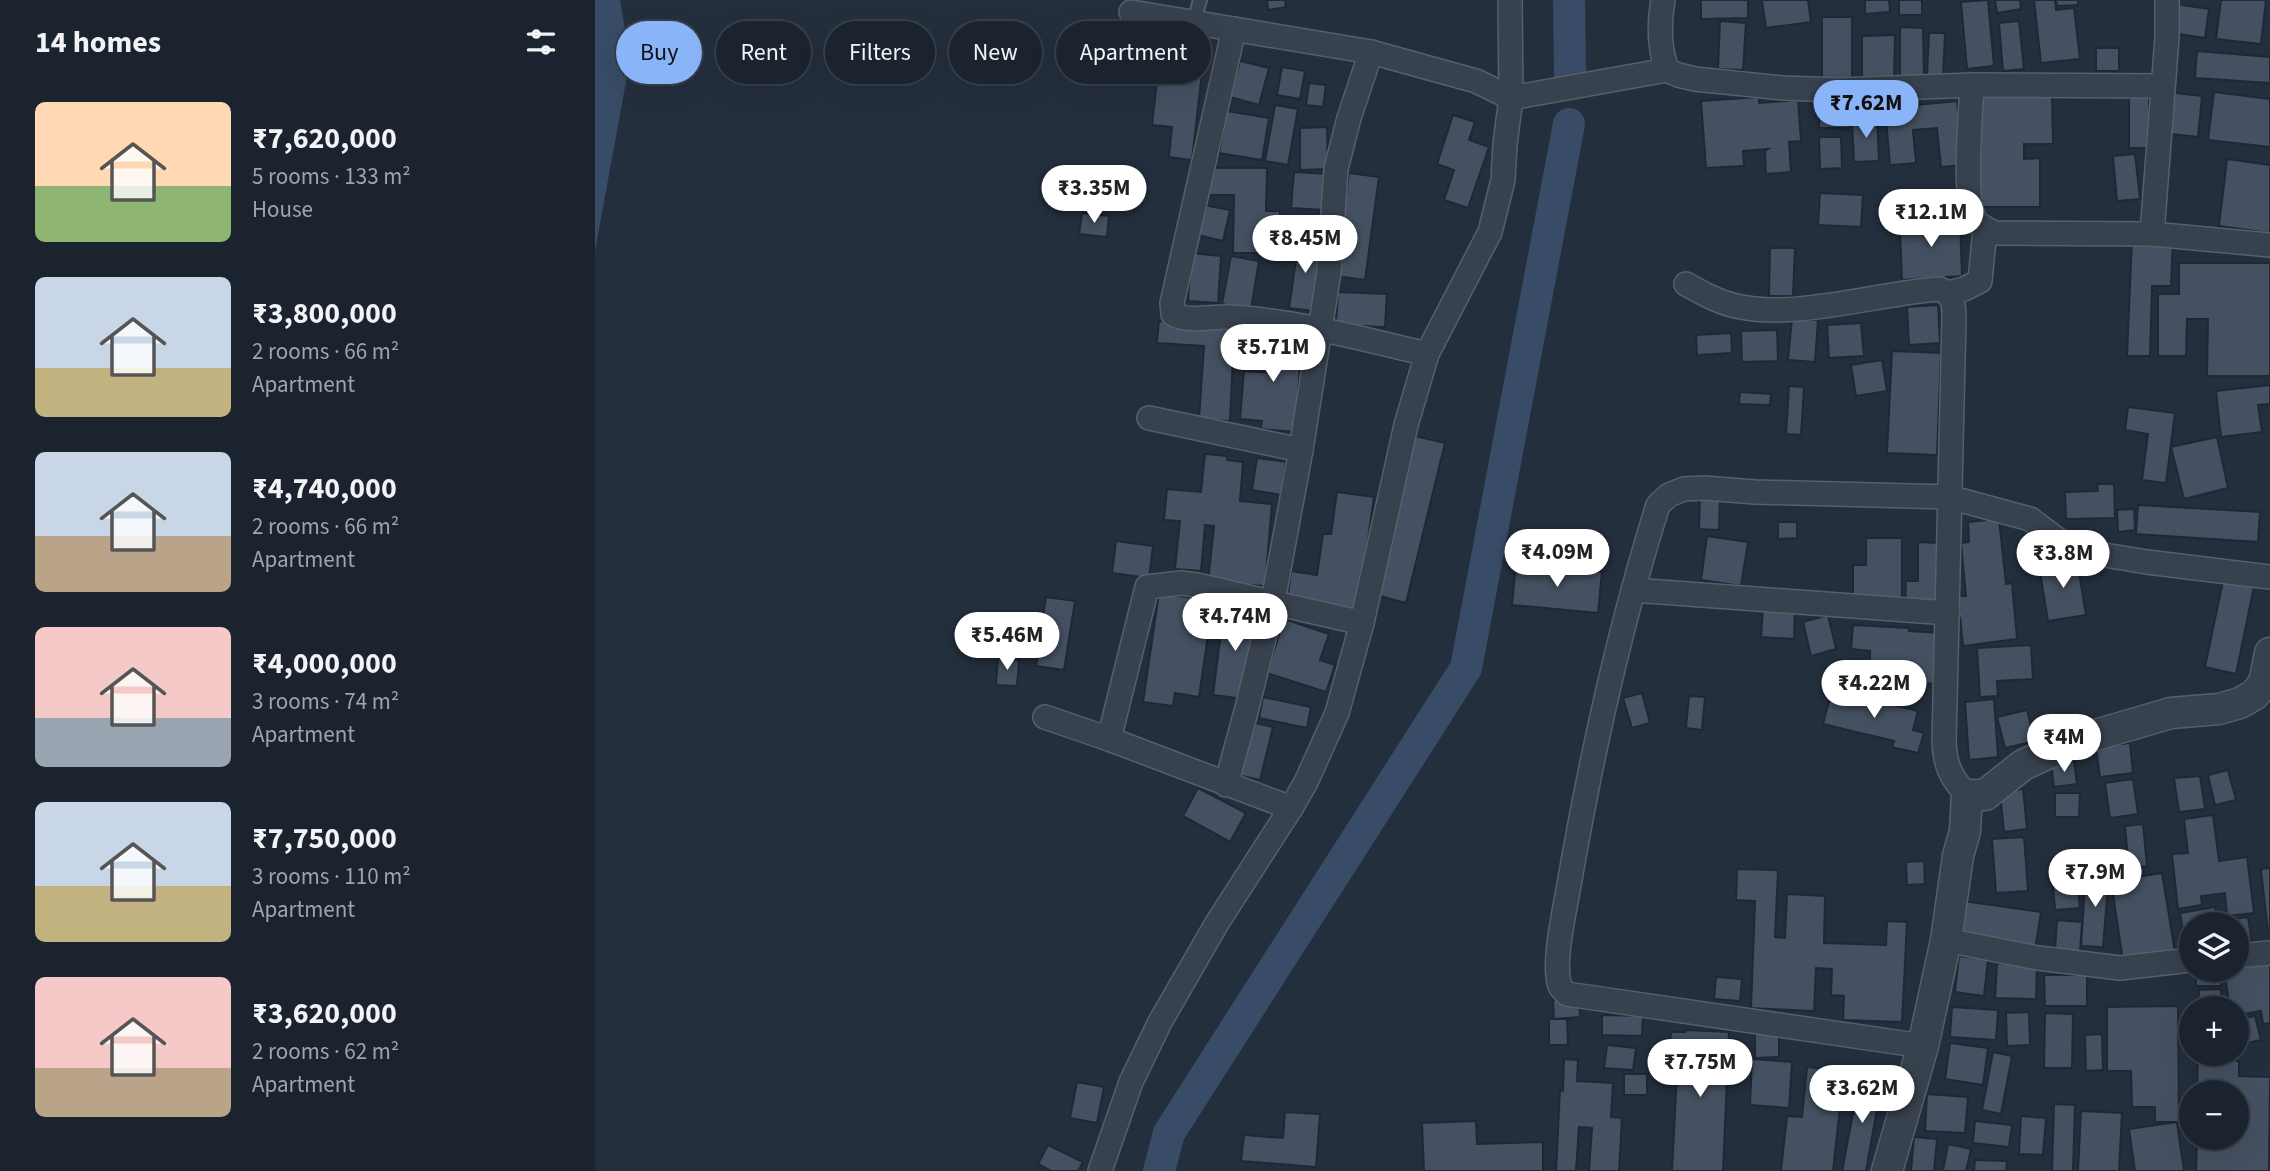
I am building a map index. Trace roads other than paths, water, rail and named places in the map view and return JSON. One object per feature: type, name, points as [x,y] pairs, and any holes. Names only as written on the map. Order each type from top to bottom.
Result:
[{"type":"street","points":[[1100,1171],[1131,1082],[1160,1022],[1217,923],[1306,782],[1337,713],[1362,623],[1406,425],[1427,354],[1490,232],[1503,180],[1511,98],[1510,0]]},
{"type":"street","points":[[1663,0],[1660,18],[1662,57],[1667,70]]},
{"type":"street","points":[[2152,234],[2167,37],[2167,0]]},
{"type":"street","points":[[1131,12],[1197,11],[1234,29],[1371,52],[1476,81],[1511,98],[1667,70],[1695,79],[1783,88],[1838,90],[1972,85],[2162,86]]},
{"type":"street","points":[[1234,29],[1172,303],[1173,314],[1182,318],[1275,320],[1427,354]]},
{"type":"street","points":[[1226,785],[1273,601],[1301,450],[1329,272],[1336,169],[1349,118],[1371,52]]},
{"type":"street","points":[[1972,85],[1969,175],[1971,203],[1975,220],[1985,229],[1995,233],[2152,234],[2270,245]]},
{"type":"street","points":[[1948,293],[1979,281],[1985,229]]},
{"type":"street","points":[[1686,284],[1715,300],[1753,310],[1786,310],[1940,289],[1953,299],[1944,742],[1945,762],[1954,780],[1968,794],[1985,795],[2023,765],[2099,734],[2171,713],[2219,709],[2240,703],[2254,695],[2261,687],[2270,653]]},
{"type":"street","points":[[1149,418],[1301,450]]},
{"type":"street","points":[[1923,1046],[1567,994],[1560,987],[1560,939],[1588,777],[1633,590],[1658,505],[1669,495],[1684,489],[1704,488],[1755,492],[1949,497],[2030,519],[2058,540],[2080,551],[2270,577]]},
{"type":"street","points":[[1109,739],[1147,587],[1181,583],[1273,601],[1362,623]]},
{"type":"street","points":[[1633,590],[1948,613]]},
{"type":"street","points":[[1045,717],[1291,808]]},
{"type":"street","points":[[1887,1171],[1923,1046],[1946,940],[1958,856],[1965,831],[1968,794]]},
{"type":"street","points":[[1946,940],[2038,958],[2107,967],[2179,961]]},
{"type":"street","points":[[2249,955],[2270,953]]},
{"type":"water","points":[[595,0],[620,0],[624,21],[616,21],[616,84],[626,84],[595,251]]},
{"type":"waterway","points":[[1569,0],[1570,73]]},
{"type":"waterway","points":[[1159,1171],[1169,1133],[1466,668],[1569,124]]}]
